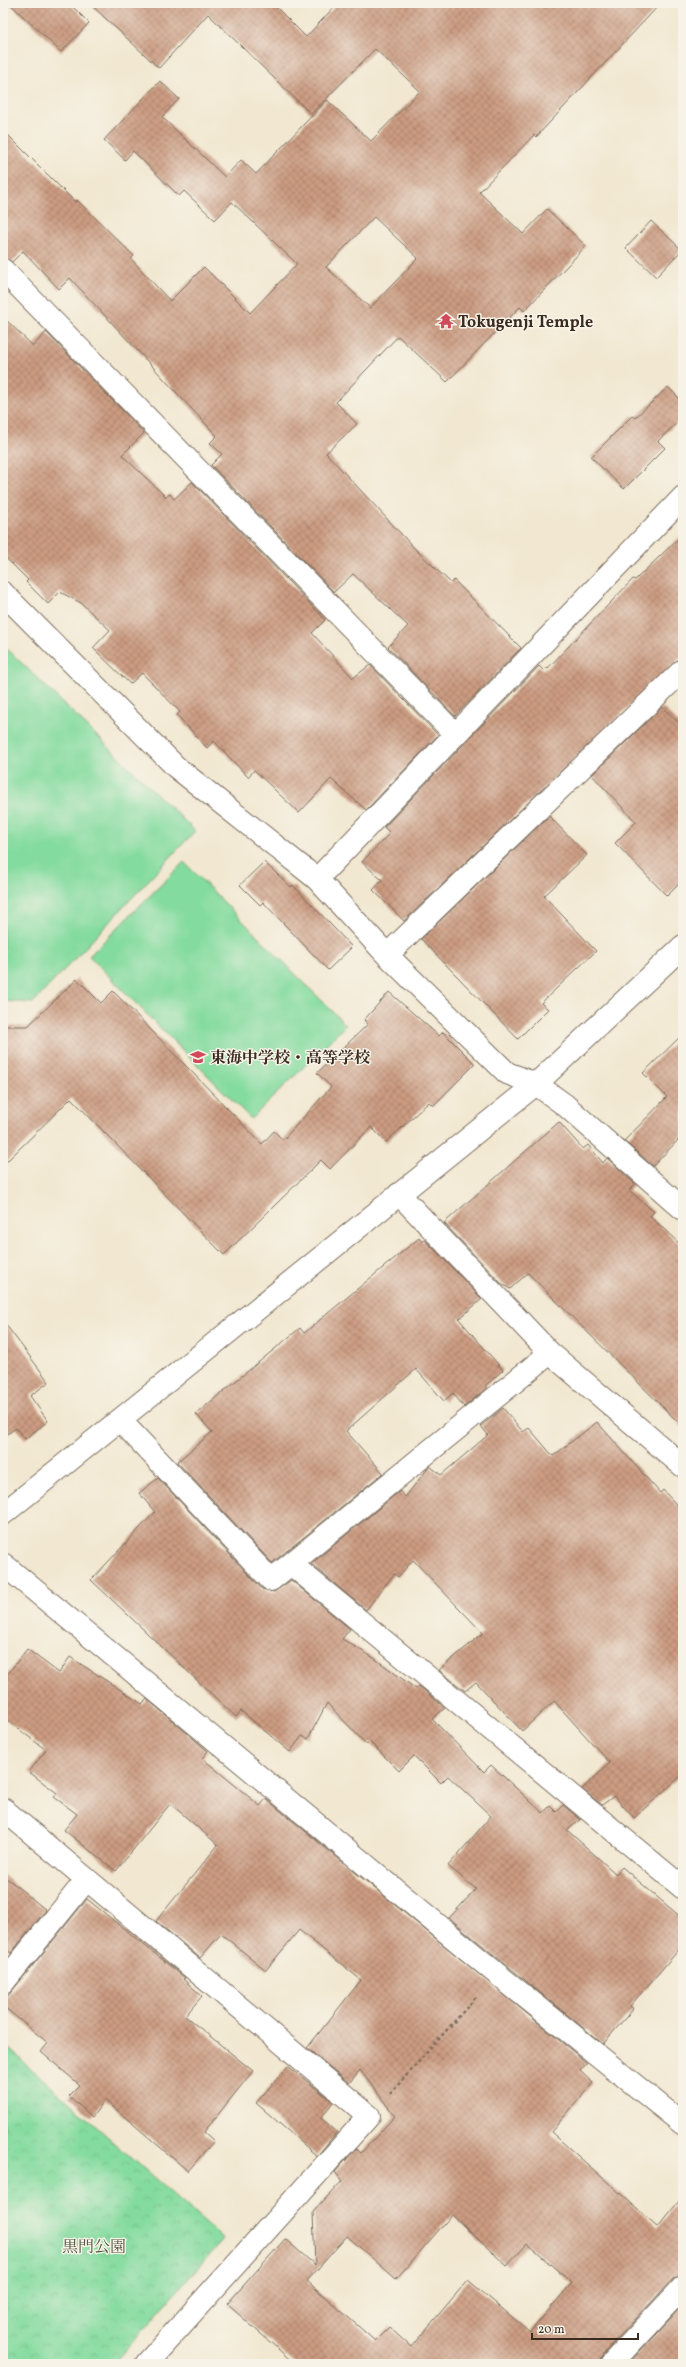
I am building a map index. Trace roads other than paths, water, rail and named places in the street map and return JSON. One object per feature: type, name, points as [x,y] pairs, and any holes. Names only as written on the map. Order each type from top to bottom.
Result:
[{"type":"street","points":[[3,270],[455,734]]},
{"type":"street","points":[[317,879],[455,734],[679,508]]},
{"type":"street","points":[[3,593],[176,767],[317,879],[387,955],[508,1073],[536,1084],[565,1105],[683,1209]]},
{"type":"street","points":[[387,955],[683,670]]},
{"type":"street","points":[[3,1514],[536,1084],[683,946]]},
{"type":"street","points":[[399,1194],[550,1353],[683,1466]]},
{"type":"street","points":[[120,1420],[271,1580],[550,1353]]},
{"type":"street","points":[[3,1564],[497,1974],[683,2124]]},
{"type":"street","points":[[291,1564],[683,1888]]},
{"type":"street","points":[[3,1809],[370,2116],[146,2364]]},
{"type":"street","points":[[3,1983],[87,1879]]},
{"type":"street","points":[[611,2364],[683,2287]]},
{"type":"place","name":"Tokugenji Temple","points":[[446,321]]},
{"type":"place","name":"東海中学校・高等学校","points":[[198,1057]]},
{"type":"park label","name":"黒門公園","points":[[94,2246]]}]
